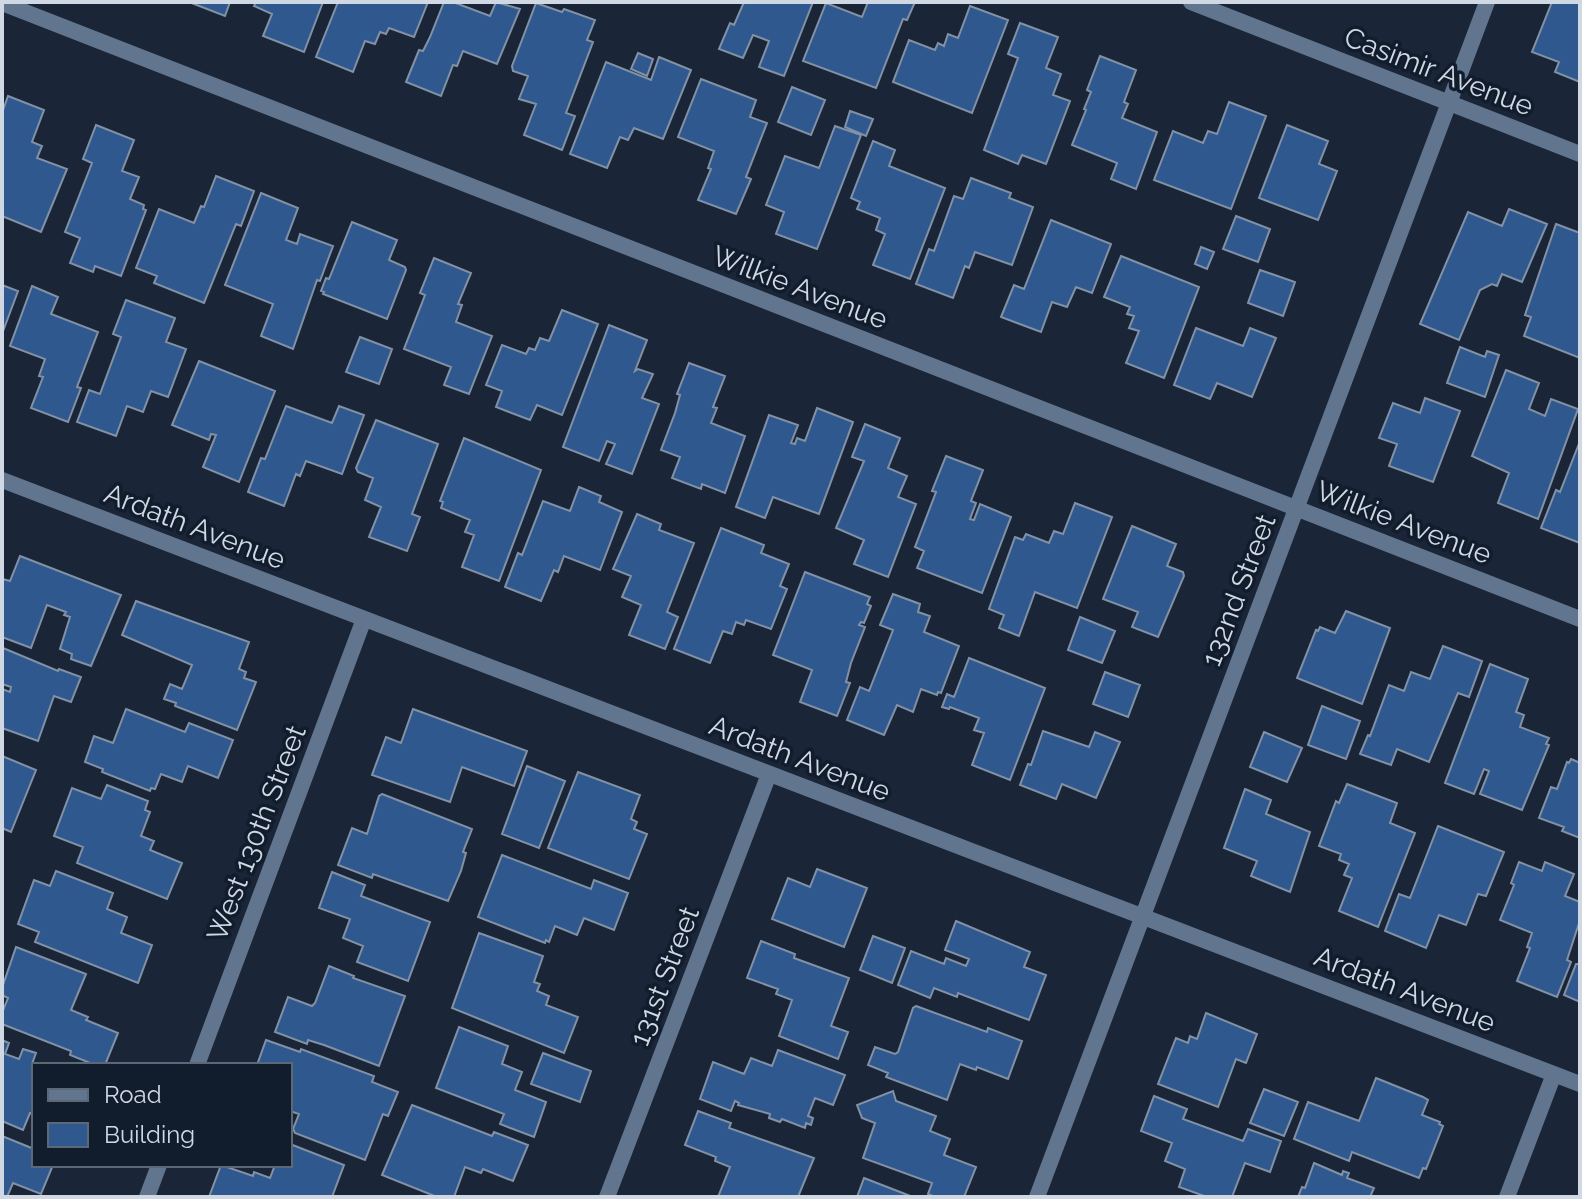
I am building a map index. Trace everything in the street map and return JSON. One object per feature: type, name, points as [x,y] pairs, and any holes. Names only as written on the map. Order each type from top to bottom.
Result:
[{"type":"street","name":"Casimir Avenue","points":[[1191,2],[1580,154]]},
{"type":"street","name":"132nd Street","points":[[1037,1197],[1487,2]]},
{"type":"street","name":"Wilkie Avenue","points":[[2,3],[1580,619]]},
{"type":"street","name":"Ardath Avenue","points":[[2,480],[1580,1084]]},
{"type":"street","name":"West 130th Street","points":[[198,1063],[364,619]]},
{"type":"street","name":"131st Street","points":[[607,1197],[769,774]]},
{"type":"street","points":[[1507,1197],[1554,1074]]},
{"type":"street","points":[[147,1197],[158,1167]]},
{"type":"building","points":[[189,2],[230,2],[225,16]]},
{"type":"building","points":[[256,2],[323,2],[304,52],[263,36],[272,14],[254,6]]},
{"type":"building","points":[[338,2],[428,2],[414,37],[389,28],[386,34],[380,32],[375,44],[365,41],[353,72],[316,57]]},
{"type":"building","points":[[444,2],[453,2],[490,16],[496,2],[520,9],[497,64],[463,51],[457,66],[453,65],[441,96],[406,82]]},
{"type":"building","points":[[744,2],[813,2],[784,76],[759,67],[769,41],[753,35],[743,58],[719,49],[730,23],[734,25]]},
{"type":"building","points":[[868,2],[915,2],[907,20],[903,19],[876,88],[803,61],[826,3],[862,17]]},
{"type":"building","points":[[1552,2],[1580,2],[1580,82],[1555,72],[1559,62],[1532,52]]},
{"type":"building","points":[[536,3],[595,20],[587,40],[593,42],[566,113],[575,116],[562,150],[524,135],[536,104],[519,99],[528,76],[513,71],[512,66]]},
{"type":"building","points":[[970,6],[1008,20],[972,113],[893,82],[909,40],[935,50],[938,43],[944,46],[948,34],[958,38]]},
{"type":"building","points":[[1020,23],[1058,37],[1046,68],[1061,74],[1053,95],[1070,101],[1046,164],[1022,155],[1018,164],[984,150],[1018,58],[1008,54]]},
{"type":"building","points":[[638,53],[653,59],[647,76],[631,69]]},
{"type":"building","points":[[1100,56],[1136,70],[1124,102],[1128,104],[1122,118],[1157,132],[1136,189],[1111,179],[1117,163],[1072,145],[1086,110],[1091,92],[1087,90]]},
{"type":"building","points":[[659,57],[691,70],[663,139],[634,128],[628,140],[620,137],[607,168],[570,154],[606,62],[651,80]]},
{"type":"building","points":[[701,79],[756,100],[750,117],[767,123],[746,177],[751,179],[736,214],[698,200],[711,169],[708,168],[714,151],[678,137]]},
{"type":"building","points":[[792,87],[825,100],[811,135],[778,122]]},
{"type":"building","points":[[8,96],[44,110],[32,142],[42,146],[37,158],[67,169],[41,232],[2,216],[2,113]]},
{"type":"building","points":[[1229,102],[1266,116],[1231,209],[1154,180],[1173,131],[1203,143],[1208,131],[1217,134]]},
{"type":"building","points":[[850,111],[873,119],[866,136],[845,127]]},
{"type":"building","points":[[96,125],[134,140],[122,171],[139,177],[130,199],[144,205],[143,209],[146,210],[121,276],[95,266],[93,272],[70,263],[80,238],[65,232],[92,163],[83,159]]},
{"type":"building","points":[[1287,125],[1328,141],[1319,164],[1337,171],[1318,220],[1259,198]]},
{"type":"building","points":[[835,126],[861,135],[817,249],[776,234],[784,212],[766,205],[785,156],[819,168]]},
{"type":"building","points":[[873,141],[895,150],[889,166],[945,188],[910,279],[873,265],[885,234],[876,230],[880,218],[857,209],[860,202],[851,198]]},
{"type":"building","points":[[216,176],[254,191],[241,226],[236,224],[204,303],[154,283],[157,276],[136,268],[159,209],[194,223]]},
{"type":"building","points":[[971,178],[1011,193],[1009,198],[1033,207],[1012,265],[975,252],[969,268],[965,266],[953,298],[916,284],[929,249],[934,251],[954,196],[963,199]]},
{"type":"building","points":[[261,193],[298,208],[286,240],[297,244],[300,234],[333,246],[320,281],[317,280],[293,349],[261,336],[273,304],[225,285]]},
{"type":"building","points":[[1509,209],[1547,224],[1522,282],[1502,274],[1497,286],[1492,284],[1480,290],[1459,340],[1420,324],[1468,212],[1502,226]]},
{"type":"building","points":[[1236,216],[1270,229],[1258,262],[1223,249]]},
{"type":"building","points":[[1051,220],[1111,244],[1092,293],[1076,287],[1067,307],[1052,302],[1041,332],[1001,317],[1014,285],[1024,289]]},
{"type":"building","points":[[352,222],[397,240],[389,260],[406,270],[387,319],[321,291]]},
{"type":"building","points":[[1556,224],[1580,233],[1580,358],[1524,336],[1531,317],[1525,315]]},
{"type":"building","points":[[1201,247],[1214,252],[1207,269],[1195,264]]},
{"type":"building","points":[[1121,256],[1199,287],[1164,378],[1126,363],[1139,331],[1129,328],[1134,316],[1127,314],[1130,307],[1104,297]]},
{"type":"building","points":[[434,258],[471,273],[458,304],[462,305],[456,322],[492,336],[469,394],[444,385],[451,367],[404,349],[425,295],[420,293]]},
{"type":"building","points":[[1260,270],[1295,282],[1283,316],[1248,303]]},
{"type":"building","points":[[2,285],[18,291],[2,334]]},
{"type":"building","points":[[32,286],[58,297],[51,314],[98,332],[77,387],[81,388],[68,422],[31,408],[43,377],[39,376],[45,359],[10,346]]},
{"type":"building","points":[[126,300],[175,318],[166,342],[186,349],[168,397],[151,391],[143,412],[127,406],[116,436],[77,422],[89,390],[100,394],[121,337],[113,334]]},
{"type":"building","points":[[562,310],[598,324],[562,415],[537,405],[530,420],[496,407],[502,391],[486,385],[502,345],[526,354],[529,348],[535,350],[540,338],[549,341]]},
{"type":"building","points":[[609,325],[647,340],[635,371],[638,369],[653,374],[642,398],[659,404],[632,474],[606,464],[615,444],[607,441],[599,461],[563,447]]},
{"type":"building","points":[[1196,328],[1243,346],[1250,328],[1276,338],[1252,397],[1217,383],[1210,399],[1174,385]]},
{"type":"building","points":[[360,337],[392,349],[379,384],[346,372]]},
{"type":"building","points":[[1460,347],[1485,357],[1487,351],[1499,355],[1485,397],[1447,383]]},
{"type":"building","points":[[199,361],[275,391],[239,482],[203,467],[216,435],[211,434],[209,440],[172,425]]},
{"type":"building","points":[[689,363],[725,376],[713,407],[717,408],[711,423],[745,436],[725,493],[702,484],[701,489],[672,478],[680,457],[661,450]]},
{"type":"building","points":[[1506,370],[1539,383],[1529,409],[1545,416],[1551,399],[1578,409],[1538,519],[1498,503],[1509,473],[1472,456]]},
{"type":"building","points":[[1425,398],[1460,411],[1433,482],[1389,466],[1397,444],[1379,438],[1393,403],[1420,413]]},
{"type":"building","points":[[286,406],[332,423],[339,406],[364,415],[342,474],[306,461],[300,476],[296,474],[284,506],[248,492]]},
{"type":"building","points":[[817,408],[853,422],[819,514],[773,497],[765,518],[736,507],[769,415],[798,425],[791,443],[795,444],[797,438],[805,441]]},
{"type":"building","points":[[376,420],[438,444],[412,514],[420,517],[407,551],[369,537],[381,507],[365,500],[373,478],[358,472],[356,468]]},
{"type":"building","points":[[865,424],[900,438],[888,468],[907,476],[898,497],[916,504],[888,577],[854,564],[864,540],[836,528],[864,461],[852,457]]},
{"type":"building","points":[[464,438],[541,470],[499,581],[462,567],[474,535],[465,532],[470,520],[441,508],[443,502],[440,501]]},
{"type":"building","points":[[1580,441],[1580,543],[1541,528],[1556,490],[1560,492]]},
{"type":"building","points":[[946,456],[983,470],[971,501],[976,503],[970,519],[974,520],[980,504],[1011,517],[982,593],[917,568],[924,551],[915,547]]},
{"type":"building","points":[[579,487],[601,496],[599,502],[622,512],[600,570],[564,556],[558,572],[554,570],[541,601],[505,587],[518,553],[522,555],[543,501],[570,511]]},
{"type":"building","points":[[1075,503],[1112,517],[1077,608],[1035,592],[1019,636],[999,628],[1004,615],[989,609],[1015,537],[1023,540],[1026,534],[1049,543],[1054,531],[1063,534]]},
{"type":"building","points":[[637,514],[661,524],[659,530],[694,543],[667,612],[678,617],[665,649],[629,635],[641,605],[622,597],[631,576],[613,569]]},
{"type":"building","points":[[1132,526],[1176,544],[1167,566],[1183,572],[1184,576],[1158,637],[1132,627],[1138,612],[1103,599]]},
{"type":"building","points":[[721,528],[764,545],[761,553],[789,564],[780,586],[787,589],[771,629],[746,620],[744,625],[736,622],[732,634],[723,631],[710,663],[674,649]]},
{"type":"building","points":[[20,556],[121,595],[91,666],[71,659],[72,654],[60,649],[70,617],[64,615],[66,612],[47,605],[31,648],[2,637],[3,579],[10,581]]},
{"type":"building","points":[[805,572],[870,597],[867,604],[871,606],[864,623],[859,625],[865,627],[851,663],[846,682],[850,683],[837,716],[800,702],[812,670],[773,655]]},
{"type":"building","points":[[893,594],[920,604],[918,612],[930,616],[924,632],[959,646],[941,693],[937,695],[921,689],[913,712],[897,705],[884,735],[847,720],[860,687],[869,691],[893,630],[880,625]]},
{"type":"building","points":[[136,601],[249,642],[239,669],[246,672],[244,678],[256,682],[237,730],[164,699],[170,684],[182,689],[192,665],[122,635]]},
{"type":"building","points":[[1346,611],[1390,628],[1362,704],[1297,678],[1316,630],[1320,627],[1335,633]]},
{"type":"building","points":[[1080,617],[1115,631],[1102,663],[1068,650]]},
{"type":"building","points":[[1443,646],[1482,661],[1469,697],[1458,693],[1429,762],[1397,749],[1391,765],[1360,754],[1389,685],[1404,691],[1411,672],[1430,679]]},
{"type":"building","points":[[3,648],[81,677],[71,702],[54,696],[38,741],[2,728],[2,689],[10,692],[11,687],[2,684]]},
{"type":"building","points":[[969,658],[1045,688],[1010,780],[972,765],[984,733],[974,730],[979,718],[942,707],[947,694],[954,697]]},
{"type":"building","points":[[1490,664],[1528,679],[1516,712],[1524,715],[1520,727],[1549,738],[1546,744],[1549,745],[1522,810],[1480,794],[1489,771],[1484,769],[1474,794],[1445,783]]},
{"type":"building","points":[[1105,672],[1140,685],[1128,717],[1093,704]]},
{"type":"building","points":[[1322,706],[1360,721],[1346,759],[1308,745]]},
{"type":"building","points":[[126,709],[185,732],[189,723],[233,740],[218,778],[188,766],[182,782],[161,774],[155,789],[151,788],[150,791],[85,762],[94,736],[113,743]]},
{"type":"building","points":[[413,709],[527,751],[514,786],[462,767],[450,802],[372,775],[386,737],[401,743]]},
{"type":"building","points":[[1043,731],[1089,747],[1095,732],[1120,742],[1096,798],[1062,784],[1056,799],[1020,785]]},
{"type":"building","points":[[1264,732],[1302,748],[1287,782],[1250,767]]},
{"type":"building","points":[[2,756],[36,770],[11,832],[2,828]]},
{"type":"building","points":[[1571,759],[1580,763],[1580,838],[1562,831],[1564,827],[1539,818],[1551,787],[1557,789]]},
{"type":"building","points":[[527,766],[565,781],[539,848],[502,834]]},
{"type":"building","points":[[578,772],[640,795],[631,819],[637,822],[634,829],[647,834],[629,879],[548,848]]},
{"type":"building","points":[[1347,784],[1397,803],[1390,823],[1415,833],[1378,927],[1339,911],[1352,878],[1344,875],[1349,864],[1339,860],[1341,854],[1319,846],[1336,801],[1339,803]]},
{"type":"building","points":[[107,785],[148,801],[145,810],[150,812],[141,836],[154,841],[150,850],[182,863],[167,899],[77,863],[83,847],[54,836],[72,788],[101,799]]},
{"type":"building","points":[[1245,789],[1271,800],[1266,814],[1310,832],[1290,892],[1251,876],[1257,861],[1224,848]]},
{"type":"building","points":[[382,794],[472,829],[463,852],[466,853],[461,871],[448,901],[338,865],[352,828],[367,834]]},
{"type":"building","points":[[1438,826],[1504,852],[1486,896],[1478,894],[1466,925],[1439,915],[1426,948],[1385,931],[1399,894],[1410,898]]},
{"type":"building","points":[[502,855],[591,889],[594,880],[628,893],[614,930],[584,918],[577,935],[555,926],[549,942],[546,940],[545,943],[478,917]]},
{"type":"building","points":[[1519,862],[1542,871],[1545,862],[1574,874],[1565,896],[1580,902],[1580,920],[1567,960],[1571,962],[1557,997],[1517,981],[1530,948],[1527,947],[1532,933],[1500,920],[1514,885],[1511,883]]},
{"type":"building","points":[[817,869],[867,888],[844,947],[772,919],[788,878],[810,887]]},
{"type":"building","points":[[56,871],[113,893],[107,909],[127,917],[121,933],[152,945],[138,983],[35,942],[39,932],[18,924],[34,880],[50,886]]},
{"type":"building","points":[[332,872],[365,885],[361,896],[430,922],[408,981],[357,962],[363,946],[343,938],[350,919],[319,908]]},
{"type":"building","points":[[956,921],[1030,952],[1024,967],[1046,975],[1029,1020],[958,993],[957,997],[934,988],[930,998],[898,985],[911,951],[944,964],[946,958],[966,966],[969,959],[945,950]]},
{"type":"building","points":[[479,933],[543,956],[534,982],[540,984],[537,991],[549,996],[546,1005],[578,1017],[564,1053],[452,1008]]},
{"type":"building","points":[[873,936],[905,948],[892,983],[860,970]]},
{"type":"building","points":[[761,941],[795,954],[794,958],[849,978],[831,1026],[848,1032],[838,1059],[779,1036],[792,1000],[776,994],[778,989],[747,978]]},
{"type":"building","points":[[16,947],[86,974],[71,1010],[118,1033],[106,1063],[90,1063],[70,1055],[71,1051],[2,1024],[2,1013],[8,998],[2,995]]},
{"type":"building","points":[[1580,961],[1580,1002],[1564,995]]},
{"type":"building","points":[[329,966],[405,996],[379,1066],[324,1045],[308,1040],[307,1044],[275,1032],[288,997],[312,1006],[315,1003]]},
{"type":"building","points":[[916,1006],[987,1032],[988,1028],[1022,1041],[1008,1079],[960,1064],[947,1100],[886,1077],[888,1073],[868,1065],[875,1047],[895,1054],[898,1052]]},
{"type":"building","points":[[1206,1013],[1257,1034],[1246,1063],[1236,1059],[1218,1107],[1158,1084],[1176,1038],[1188,1043],[1190,1036],[1197,1039]]},
{"type":"building","points":[[459,1027],[508,1046],[502,1064],[522,1072],[515,1090],[546,1102],[534,1137],[500,1124],[504,1114],[436,1088]]},
{"type":"building","points":[[2,1040],[9,1043],[5,1054],[19,1059],[23,1049],[36,1053],[32,1063],[32,1114],[23,1130],[2,1121]]},
{"type":"building","points":[[266,1040],[300,1052],[301,1049],[374,1076],[372,1082],[398,1092],[388,1116],[383,1114],[365,1160],[295,1133],[293,1129],[299,1114],[292,1112],[292,1063],[258,1063]]},
{"type":"building","points":[[778,1050],[845,1075],[833,1105],[815,1098],[808,1116],[813,1118],[811,1125],[806,1123],[805,1128],[782,1119],[780,1122],[769,1118],[770,1114],[738,1105],[735,1101],[731,1111],[700,1099],[713,1062],[744,1074],[751,1058],[772,1066]]},
{"type":"building","points":[[543,1053],[591,1071],[580,1102],[531,1084]]},
{"type":"building","points":[[1376,1078],[1428,1100],[1422,1115],[1443,1126],[1426,1169],[1423,1168],[1419,1178],[1352,1152],[1349,1161],[1294,1139],[1308,1102],[1359,1121]]},
{"type":"building","points":[[1264,1089],[1298,1102],[1284,1136],[1250,1123]]},
{"type":"building","points":[[893,1091],[896,1101],[936,1116],[930,1131],[950,1139],[944,1155],[976,1167],[964,1197],[935,1197],[928,1194],[932,1183],[863,1158],[875,1123],[862,1118],[857,1105]]},
{"type":"building","points":[[1154,1096],[1187,1109],[1183,1119],[1243,1141],[1248,1129],[1281,1141],[1270,1172],[1245,1163],[1232,1197],[1207,1197],[1179,1187],[1185,1169],[1165,1161],[1172,1143],[1141,1131]]},
{"type":"building","points":[[412,1105],[492,1136],[494,1132],[528,1145],[513,1181],[483,1169],[481,1173],[465,1167],[454,1197],[437,1197],[382,1175]]},
{"type":"building","points":[[698,1111],[731,1123],[729,1128],[814,1158],[798,1197],[718,1197],[730,1167],[715,1161],[716,1157],[685,1145]]},
{"type":"building","points":[[2,1136],[32,1148],[32,1167],[52,1167],[41,1194],[13,1183],[7,1197],[2,1197]]},
{"type":"building","points":[[292,1145],[344,1165],[332,1197],[209,1197],[220,1167],[253,1176],[254,1172],[270,1178],[274,1167],[292,1167]]},
{"type":"building","points":[[1314,1163],[1342,1175],[1343,1171],[1349,1173],[1347,1178],[1374,1188],[1370,1197],[1298,1197],[1302,1187],[1305,1188]]},
{"type":"building","points":[[864,1178],[913,1197],[857,1197]]}]
